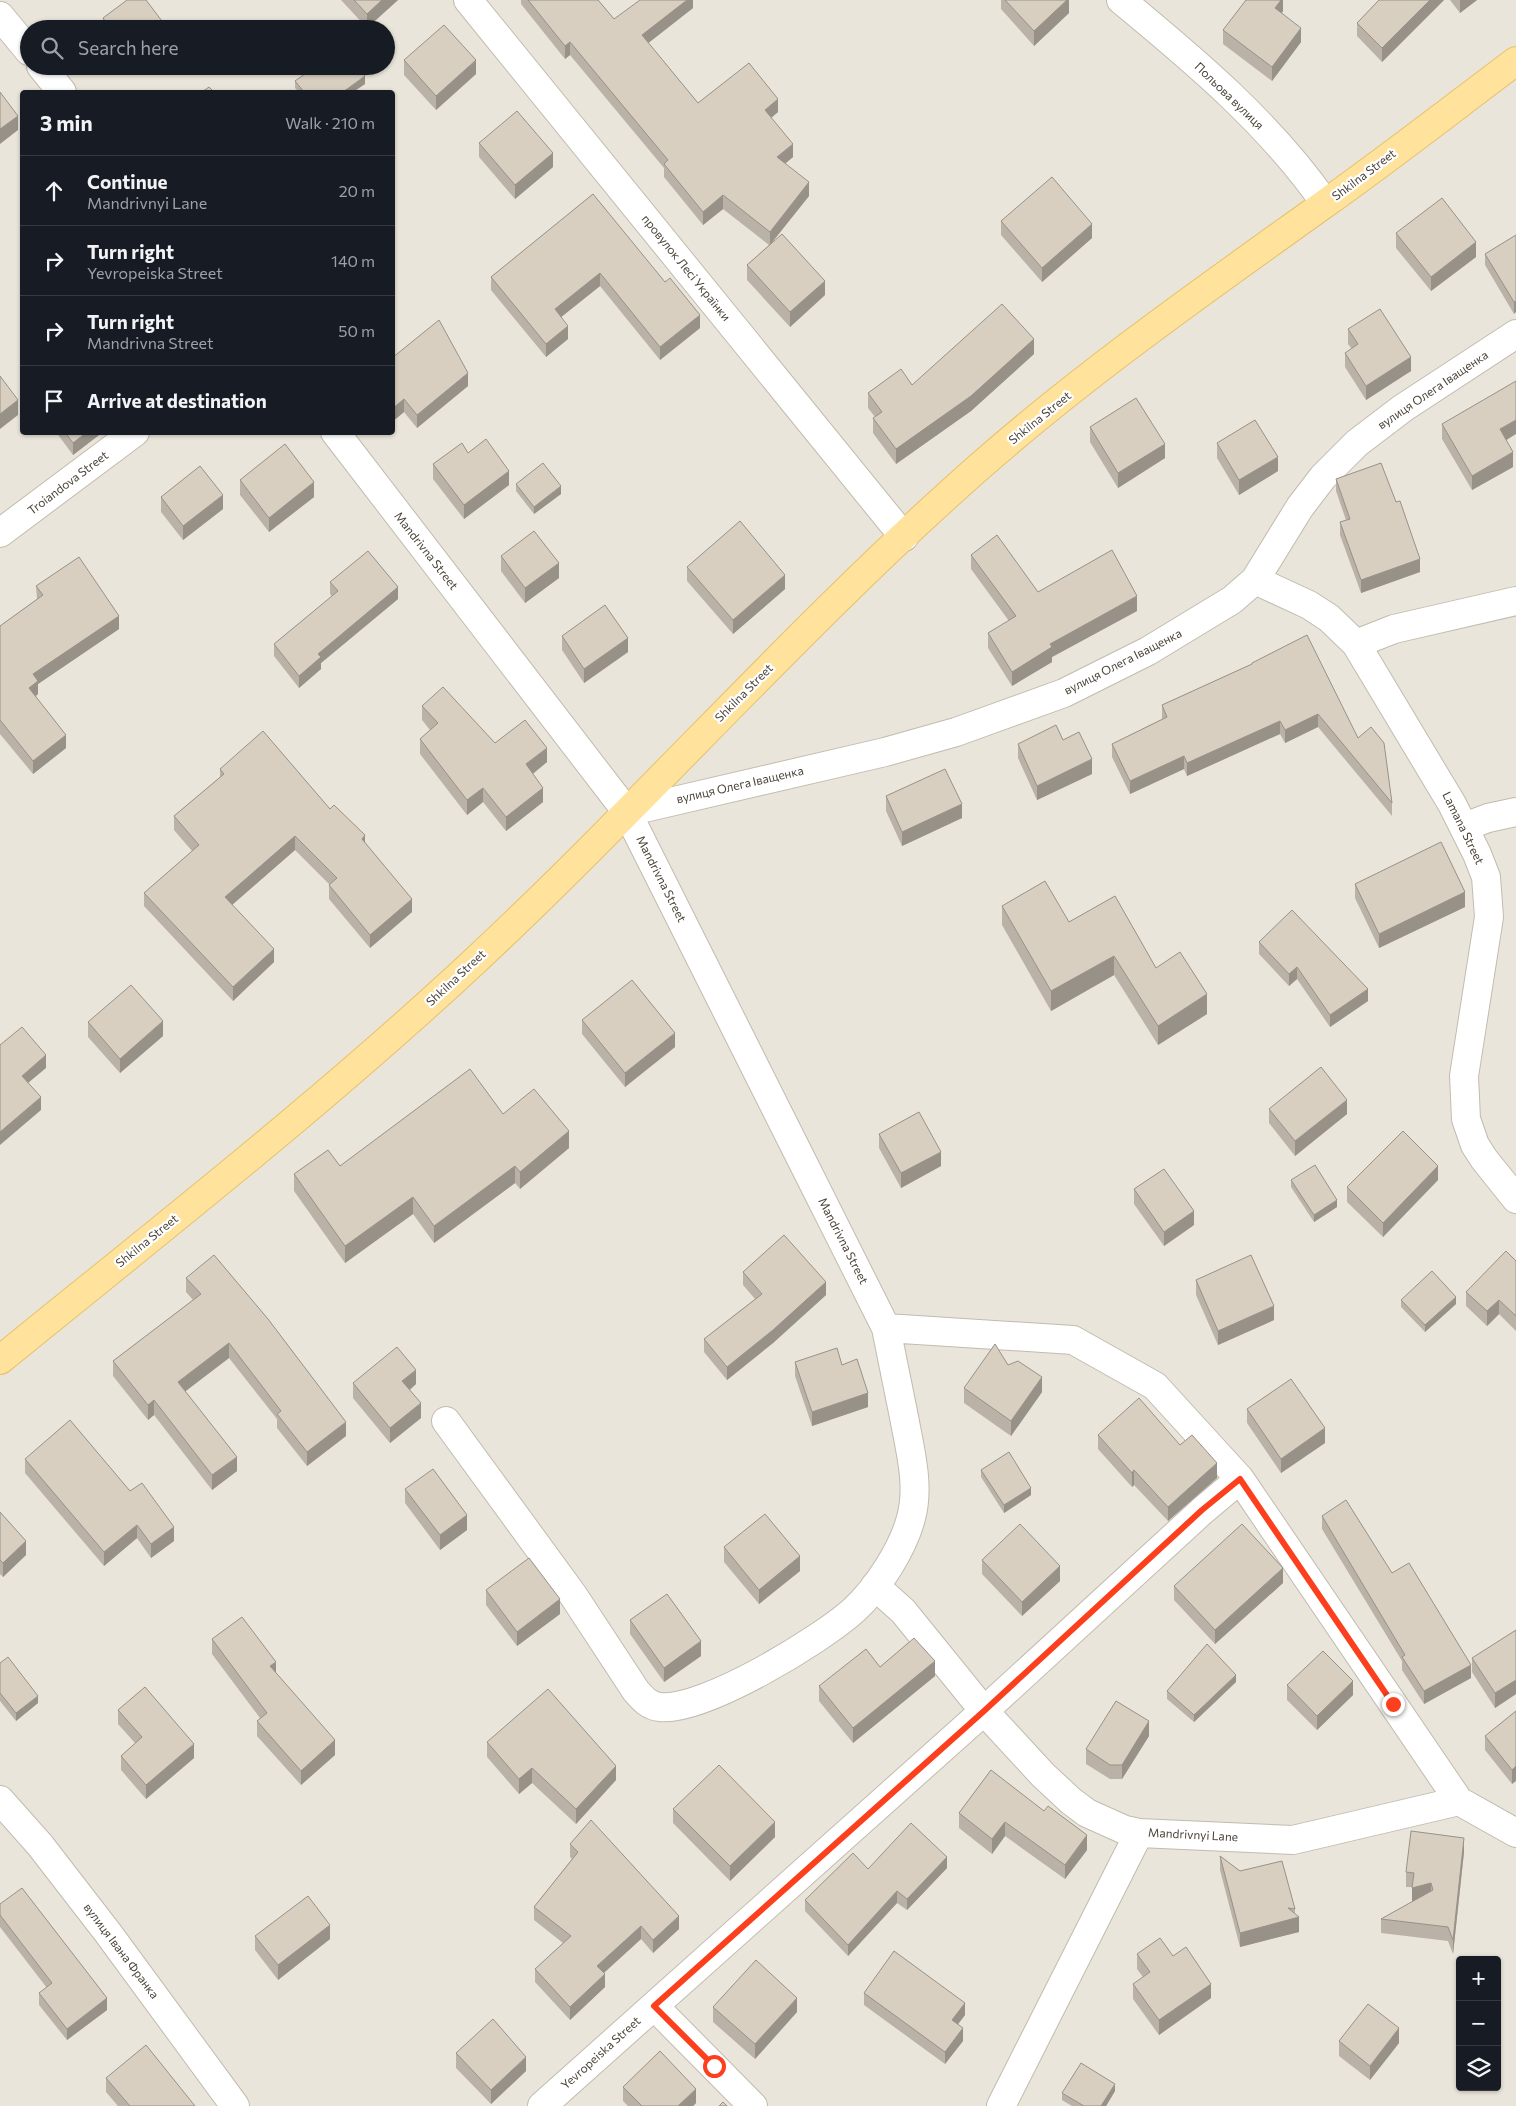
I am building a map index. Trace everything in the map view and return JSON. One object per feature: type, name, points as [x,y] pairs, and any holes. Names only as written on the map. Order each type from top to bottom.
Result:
[{"type":"main road","name":"Shkilna Street","points":[[0,1360],[283,1130],[396,1033],[480,956],[627,812],[809,627],[904,536],[981,466],[1050,408],[1194,296],[1325,203],[1516,61]]},
{"type":"street","name":"провулок Лесі Українки","points":[[468,0],[904,536]]},
{"type":"street","name":"Польова вулиця","points":[[1121,0],[1212,78],[1240,105],[1294,162],[1325,203]]},
{"type":"street","points":[[0,16],[20,40]]},
{"type":"street","points":[[48,75],[60,90]]},
{"type":"street","name":"вулиця Олега Іващенка","points":[[627,812],[885,752],[1002,717],[1064,693],[1148,651],[1232,600],[1255,580],[1300,507],[1341,458],[1363,438],[1403,408],[1516,334]]},
{"type":"street","name":"Troiandova Street","points":[[0,533],[131,435]]},
{"type":"street","name":"Mandrivna Street","points":[[337,435],[627,812],[886,1328],[911,1458],[914,1496],[908,1529],[875,1586],[853,1611],[824,1633],[760,1672],[696,1702],[676,1707],[652,1705],[644,1701],[636,1691],[573,1595],[446,1421]]},
{"type":"street","name":"Lamana Street","points":[[1255,580],[1309,605],[1328,618],[1356,644],[1452,804],[1486,877],[1489,917],[1464,1076],[1466,1119],[1475,1145],[1516,1199]]},
{"type":"street","points":[[1356,644],[1394,629],[1516,601]]},
{"type":"street","points":[[1464,827],[1488,818],[1516,812]]},
{"type":"street","points":[[886,1328],[1073,1340],[1155,1386],[1240,1479],[1459,1801],[1516,1833]]},
{"type":"street","name":"Yevropeiska Street","points":[[542,2106],[984,1711],[1202,1510],[1240,1479]]},
{"type":"street","points":[[875,1586],[909,1617],[984,1711],[1071,1801],[1087,1813],[1124,1830],[1139,1833]]},
{"type":"street","name":"вулиця Івана Франка","points":[[0,1800],[40,1845],[108,1933],[235,2106]]},
{"type":"street","name":"Mandrivnyi Lane","points":[[1001,2106],[1139,1833],[1293,1840],[1459,1801]]},
{"type":"street","points":[[654,2006],[753,2106]]},
{"type":"shaded area","points":[[0,0],[1516,0],[1516,2106],[0,2106]]},
{"type":"building","points":[[127,0],[146,0],[161,20],[104,20],[103,18]]},
{"type":"building","points":[[354,0],[382,0],[367,14]]},
{"type":"building","points":[[528,0],[598,0],[614,19],[640,0],[687,0],[642,35],[698,103],[749,63],[778,99],[765,110],[793,144],[777,157],[809,182],[770,232],[723,195],[703,212],[664,164],[668,160],[570,42],[565,46]]},
{"type":"building","points":[[1005,0],[1067,0],[1034,31]]},
{"type":"building","points":[[1246,0],[1281,0],[1275,8],[1301,28],[1272,67],[1223,30]]},
{"type":"building","points":[[1379,0],[1430,0],[1382,48],[1357,23]]},
{"type":"building","points":[[444,25],[476,60],[436,96],[404,60]]},
{"type":"building","points":[[303,75],[365,76],[346,90],[302,90],[295,81]]},
{"type":"building","points":[[0,92],[18,116],[0,129]]},
{"type":"building","points":[[517,111],[553,153],[515,185],[479,143]]},
{"type":"building","points":[[1052,177],[1092,224],[1042,268],[1001,221]]},
{"type":"building","points":[[593,194],[665,282],[670,278],[700,315],[660,347],[600,273],[555,309],[568,326],[546,344],[491,277]]},
{"type":"building","points":[[1442,198],[1476,242],[1431,277],[1396,233]]},
{"type":"building","points":[[782,234],[825,281],[790,312],[747,265]]},
{"type":"building","points":[[1516,235],[1516,301],[1514,302],[1485,254]]},
{"type":"building","points":[[1002,304],[1034,339],[971,396],[896,449],[873,418],[882,412],[868,393],[901,369],[912,385]]},
{"type":"building","points":[[1380,309],[1411,357],[1366,386],[1345,353],[1358,344],[1348,329]]},
{"type":"building","points":[[439,320],[468,373],[417,415],[404,399],[395,406],[395,356]]},
{"type":"building","points":[[0,376],[18,400],[0,414]]},
{"type":"building","points":[[1516,381],[1516,420],[1500,429],[1513,452],[1472,476],[1442,424]]},
{"type":"building","points":[[1136,398],[1165,444],[1118,473],[1090,427]]},
{"type":"building","points":[[1255,420],[1278,457],[1239,480],[1217,443]]},
{"type":"building","points":[[67,435],[83,435],[73,443]]},
{"type":"building","points":[[486,439],[509,471],[464,505],[433,464],[462,443],[468,453]]},
{"type":"building","points":[[285,444],[314,482],[269,518],[240,480]]},
{"type":"building","points":[[543,463],[561,486],[534,507],[516,484]]},
{"type":"building","points":[[1381,463],[1396,502],[1400,501],[1420,559],[1361,580],[1340,522],[1350,519],[1336,479]]},
{"type":"building","points":[[200,466],[223,495],[183,526],[161,497]]},
{"type":"building","points":[[740,521],[785,575],[733,620],[687,567]]},
{"type":"building","points":[[534,531],[559,563],[525,588],[501,556]]},
{"type":"building","points":[[997,535],[1038,592],[1112,550],[1137,596],[1050,644],[1052,647],[1012,672],[988,633],[1016,616],[971,555]]},
{"type":"building","points":[[368,551],[398,587],[318,654],[321,657],[299,676],[274,644],[338,591],[330,582]]},
{"type":"building","points":[[79,557],[119,616],[33,674],[38,681],[29,688],[66,735],[33,761],[0,720],[0,626],[43,595],[36,586]]},
{"type":"building","points":[[605,605],[628,638],[584,669],[562,636]]},
{"type":"building","points":[[1307,635],[1358,738],[1371,727],[1384,743],[1392,803],[1318,714],[1285,730],[1280,721],[1187,763],[1184,756],[1130,781],[1112,744],[1167,717],[1162,705],[1252,664]]},
{"type":"building","points":[[443,687],[495,743],[525,720],[547,748],[526,764],[543,788],[506,817],[483,788],[467,800],[420,739],[438,723],[422,706]]},
{"type":"building","points":[[1056,725],[1063,740],[1079,732],[1092,759],[1037,786],[1018,744]]},
{"type":"building","points":[[263,731],[330,809],[334,805],[365,835],[362,839],[412,899],[370,935],[329,885],[337,878],[295,836],[225,897],[274,949],[233,987],[144,893],[199,845],[174,816],[224,774],[220,769]]},
{"type":"building","points":[[945,769],[962,804],[902,832],[886,796]]},
{"type":"building","points":[[1441,842],[1465,892],[1379,934],[1355,884]]},
{"type":"building","points":[[1045,881],[1069,922],[1115,896],[1156,968],[1180,952],[1207,994],[1158,1026],[1114,956],[1051,991],[1002,906]]},
{"type":"building","points":[[1292,910],[1368,989],[1330,1015],[1297,967],[1289,974],[1259,942]]},
{"type":"building","points":[[632,980],[675,1033],[625,1073],[582,1020]]},
{"type":"building","points":[[131,985],[163,1021],[120,1059],[88,1022]]},
{"type":"building","points":[[22,1027],[46,1055],[22,1076],[41,1097],[0,1132],[0,1045]]},
{"type":"building","points":[[1321,1067],[1347,1100],[1295,1141],[1269,1109]]},
{"type":"building","points":[[470,1069],[503,1114],[534,1089],[569,1131],[520,1172],[515,1166],[434,1226],[413,1197],[345,1246],[294,1174],[328,1150],[340,1166]]},
{"type":"building","points":[[919,1112],[941,1152],[901,1173],[879,1134]]},
{"type":"building","points":[[1403,1131],[1438,1166],[1383,1223],[1347,1187]]},
{"type":"building","points":[[1315,1165],[1337,1200],[1314,1215],[1291,1180]]},
{"type":"building","points":[[1164,1169],[1194,1211],[1164,1232],[1134,1189]]},
{"type":"building","points":[[784,1235],[826,1282],[773,1330],[727,1367],[704,1339],[762,1294],[743,1272]]},
{"type":"building","points":[[1506,1251],[1516,1261],[1516,1316],[1499,1300],[1487,1311],[1466,1292]]},
{"type":"building","points":[[214,1255],[268,1319],[346,1422],[307,1452],[277,1414],[281,1411],[229,1343],[178,1382],[237,1457],[212,1475],[154,1400],[148,1405],[113,1361],[201,1294],[186,1278]]},
{"type":"building","points":[[1251,1255],[1274,1306],[1218,1331],[1196,1280]]},
{"type":"building","points":[[1432,1271],[1456,1297],[1425,1325],[1401,1300]]},
{"type":"building","points":[[995,1344],[1008,1365],[1018,1361],[1042,1377],[1011,1421],[964,1388]]},
{"type":"building","points":[[397,1347],[416,1370],[402,1381],[421,1403],[390,1428],[353,1383]]},
{"type":"building","points":[[837,1348],[842,1365],[857,1359],[868,1393],[812,1412],[795,1362]]},
{"type":"building","points":[[1291,1379],[1325,1428],[1281,1459],[1247,1409]]},
{"type":"building","points":[[1139,1398],[1180,1445],[1192,1435],[1217,1463],[1168,1507],[1134,1470],[1132,1473],[1098,1435]]},
{"type":"building","points":[[70,1420],[130,1491],[142,1483],[174,1527],[151,1544],[137,1525],[104,1552],[25,1459]]},
{"type":"building","points":[[1009,1452],[1031,1488],[1004,1505],[981,1470]]},
{"type":"building","points":[[433,1469],[467,1515],[440,1535],[405,1489]]},
{"type":"building","points":[[1346,1500],[1392,1573],[1409,1563],[1471,1665],[1424,1691],[1402,1657],[1405,1655],[1322,1516]]},
{"type":"building","points":[[0,1512],[26,1541],[3,1563],[0,1560]]},
{"type":"building","points":[[765,1514],[800,1556],[759,1590],[724,1547]]},
{"type":"building","points":[[1020,1524],[1060,1566],[1022,1602],[982,1560]]},
{"type":"building","points":[[1242,1524],[1283,1568],[1215,1630],[1174,1586]]},
{"type":"building","points":[[529,1558],[560,1599],[517,1632],[486,1590]]},
{"type":"building","points":[[667,1594],[701,1641],[664,1668],[630,1620]]},
{"type":"building","points":[[242,1617],[276,1662],[270,1666],[335,1740],[301,1771],[257,1721],[267,1713],[212,1639]]},
{"type":"building","points":[[1516,1630],[1516,1680],[1495,1693],[1472,1658]]},
{"type":"building","points":[[914,1638],[935,1661],[853,1728],[819,1686],[866,1649],[880,1667]]},
{"type":"building","points":[[1207,1644],[1236,1675],[1194,1715],[1167,1691]]},
{"type":"building","points":[[1323,1651],[1353,1681],[1317,1716],[1287,1685]]},
{"type":"building","points":[[8,1657],[38,1696],[16,1713],[0,1693],[0,1663]]},
{"type":"building","points":[[145,1687],[194,1744],[146,1785],[121,1756],[142,1737],[118,1710]]},
{"type":"building","points":[[548,1689],[616,1766],[576,1809],[532,1768],[519,1779],[487,1742]]},
{"type":"building","points":[[1116,1701],[1149,1721],[1122,1765],[1110,1765],[1086,1749]]},
{"type":"building","points":[[1516,1711],[1516,1766],[1512,1770],[1485,1736]]},
{"type":"building","points":[[719,1765],[775,1822],[730,1866],[673,1809]]},
{"type":"building","points":[[991,1770],[1044,1811],[1048,1806],[1087,1835],[1065,1865],[1005,1822],[992,1839],[959,1813]]},
{"type":"building","points":[[591,1820],[679,1916],[653,1940],[641,1926],[597,1966],[605,1974],[570,2007],[535,1969],[571,1936],[534,1907],[578,1852],[570,1844]]},
{"type":"building","points":[[911,1823],[947,1857],[907,1899],[897,1891],[848,1945],[805,1900],[853,1853],[868,1869]]},
{"type":"building","points":[[1411,1831],[1464,1838],[1453,1940],[1448,1927],[1381,1919],[1433,1890],[1431,1883],[1412,1888],[1414,1873],[1406,1872]]},
{"type":"building","points":[[1220,1856],[1240,1871],[1282,1861],[1295,1909],[1288,1908],[1299,1917],[1240,1933]]},
{"type":"building","points":[[22,1888],[107,1998],[67,2029],[39,1993],[52,1983],[0,1915],[0,1904]]},
{"type":"building","points":[[308,1896],[330,1925],[278,1965],[255,1936]]},
{"type":"building","points":[[1160,1938],[1173,1956],[1186,1947],[1211,1984],[1159,2020],[1133,1984],[1150,1972],[1137,1954]]},
{"type":"building","points":[[894,1951],[965,2003],[952,2020],[963,2028],[945,2052],[864,1993]]},
{"type":"building","points":[[756,1960],[797,1998],[755,2044],[713,2007]]},
{"type":"building","points":[[1368,2004],[1399,2028],[1370,2066],[1339,2041]]},
{"type":"building","points":[[493,2019],[526,2057],[491,2090],[456,2053]]},
{"type":"building","points":[[146,2045],[195,2106],[130,2106],[106,2078]]},
{"type":"building","points":[[660,2051],[696,2089],[678,2106],[642,2106],[623,2087]]},
{"type":"building","points":[[1081,2063],[1115,2084],[1101,2106],[1084,2106],[1062,2093]]},
{"type":"building","points":[[723,2102],[727,2106],[719,2106]]},
{"type":"route","points":[[714,2066],[654,2006],[984,1711],[1202,1510],[1240,1479],[1393,1704]]}]
